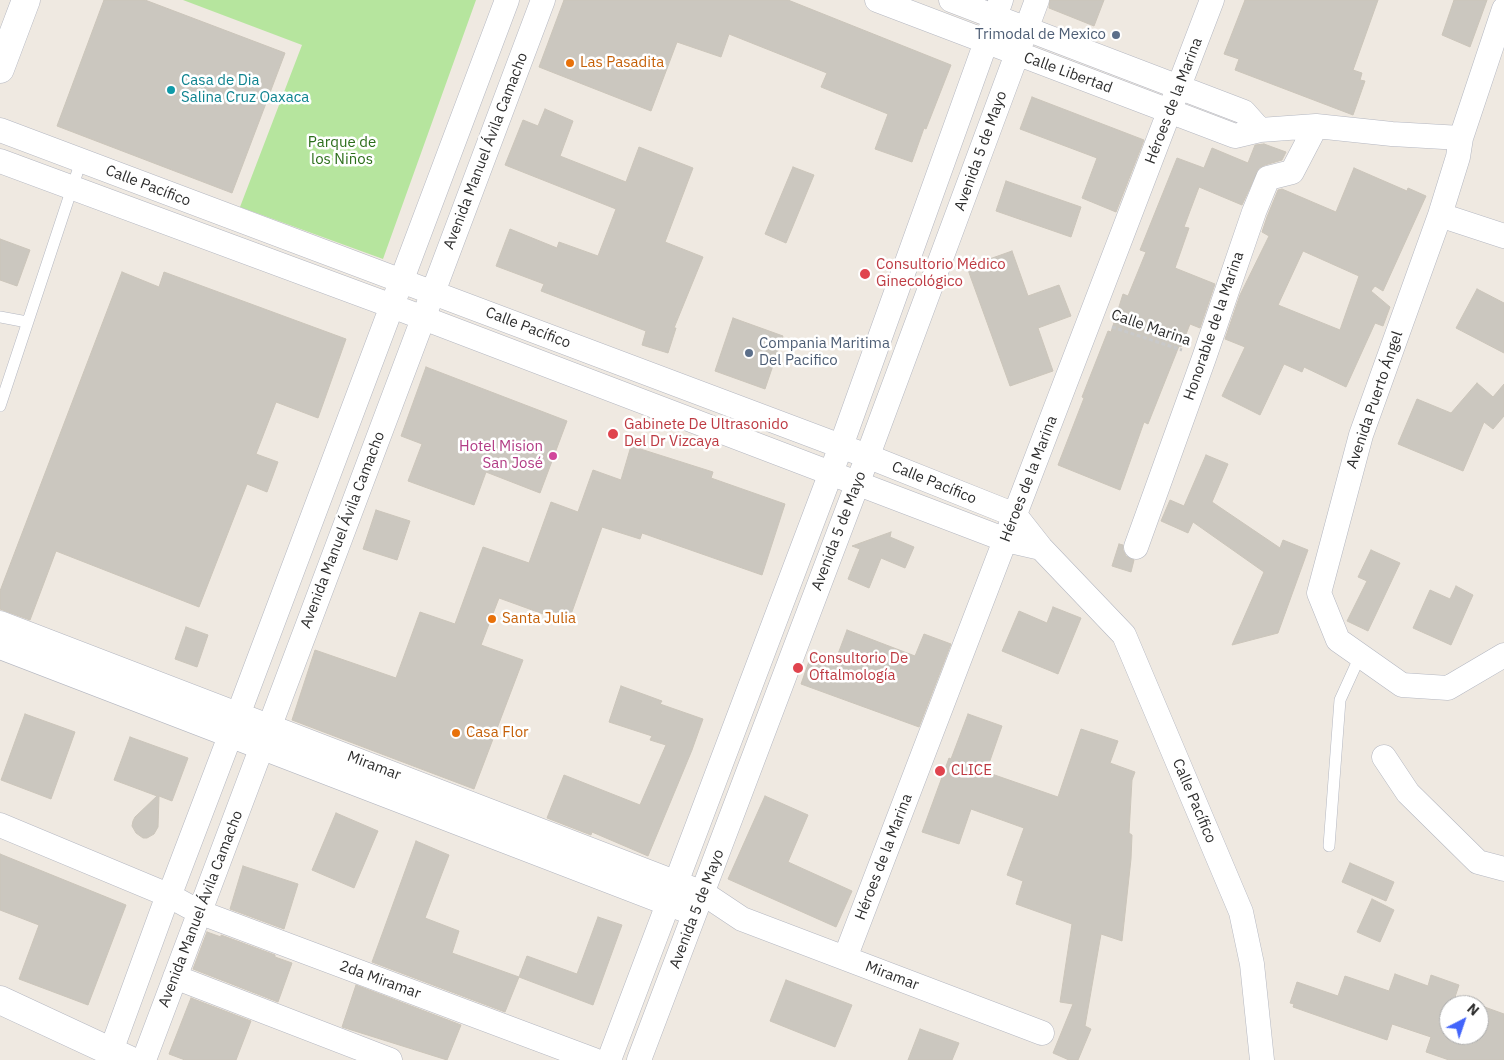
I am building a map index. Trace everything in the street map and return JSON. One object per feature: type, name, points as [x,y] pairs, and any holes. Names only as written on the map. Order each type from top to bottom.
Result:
[{"type":"main road","points":[[0,69],[26,0]]},
{"type":"main road","points":[[0,1000],[120,1056]]},
{"type":"street","points":[[120,1056],[168,894],[173,886],[507,0]]},
{"type":"street","name":"Avenida Manuel Ávila Camacho","points":[[144,1060],[543,0]]},
{"type":"street","name":"Calle Libertad","points":[[877,0],[1235,136],[1260,130],[1316,126],[1392,134],[1461,138]]},
{"type":"street","name":"Calle Libertad","points":[[951,0],[998,8],[1026,29],[1244,112],[1260,130]]},
{"type":"street","name":"Avenida 5 de Mayo","points":[[639,1060],[858,482],[1037,0]]},
{"type":"street","name":"Héroes de la Marina","points":[[845,958],[1212,0]]},
{"type":"street","name":"Avenida 5 de Mayo","points":[[609,1060],[841,446],[998,8]]},
{"type":"street","name":"Avenida Puerto Ángel","points":[[1504,9],[1461,138],[1458,157],[1440,215],[1360,435],[1319,593],[1338,640],[1402,685],[1448,688],[1504,655]]},
{"type":"street","name":"Honorable de la Marina","points":[[1136,547],[1254,212],[1268,178],[1292,172],[1316,126]]},
{"type":"street","name":"Calle Pacífico","points":[[0,130],[841,446],[1015,515],[1041,548],[1124,636],[1241,912],[1252,964],[1262,1060]]},
{"type":"street","name":"Calle Pacífico","points":[[0,161],[392,306],[1006,540],[1041,548]]},
{"type":"street","points":[[1440,215],[1504,236]]},
{"type":"street","name":"Miramar","points":[[0,623],[234,725],[672,893],[703,893],[742,919],[1042,1033]]},
{"type":"street","name":"Miramar","points":[[0,647],[234,725]]},
{"type":"street","points":[[1384,757],[1408,793],[1478,862],[1504,869]]},
{"type":"street","points":[[0,825],[168,894]]},
{"type":"street","name":"Miramar","points":[[672,893],[695,915],[742,919]]},
{"type":"street","name":"2da Miramar","points":[[168,894],[199,912],[594,1060]]},
{"type":"street","points":[[175,977],[390,1060]]},
{"type":"lane","points":[[0,406],[81,161]]},
{"type":"lane","points":[[0,317],[27,322]]},
{"type":"lane","points":[[1329,846],[1340,700],[1360,656]]},
{"type":"path","name":"Calle Marina","points":[[1090,319],[1204,358]]},
{"type":"green space","name":"Parque de los Niños","points":[[183,0],[476,0],[383,259],[240,207],[302,45]]},
{"type":"building","name":"Casa de Dia Salina Cruz Oaxaca","points":[[104,0],[145,0],[285,53],[232,193],[57,126]]},
{"type":"building","points":[[564,0],[788,0],[951,65],[926,129],[924,128],[912,162],[875,149],[888,114],[821,87],[827,73],[729,34],[721,57],[677,42],[651,111],[539,67]]},
{"type":"building","points":[[1050,0],[1104,0],[1094,26],[1049,8]]},
{"type":"building","points":[[1245,0],[1378,0],[1353,70],[1362,73],[1360,80],[1365,81],[1353,115],[1235,70],[1239,59],[1224,54]]},
{"type":"building","points":[[1454,0],[1487,0],[1470,47],[1442,35]]},
{"type":"building","points":[[1032,97],[1144,140],[1116,212],[1082,198],[1097,158],[1020,129]]},
{"type":"building","points":[[545,109],[573,121],[560,156],[626,182],[639,147],[693,168],[665,242],[703,257],[674,328],[676,328],[668,353],[642,345],[646,331],[541,291],[544,284],[496,266],[510,229],[557,248],[559,242],[598,256],[616,209],[505,165],[523,120],[538,126]]},
{"type":"building","points":[[1264,144],[1286,152],[1282,160],[1259,168],[1242,205],[1199,187],[1184,227],[1189,228],[1175,268],[1215,284],[1200,328],[1190,324],[1181,347],[1179,346],[1148,424],[1144,422],[1120,490],[1058,465],[1108,331],[1111,332],[1123,294],[1128,296],[1146,252],[1140,250],[1177,158],[1204,168],[1212,148],[1248,163],[1255,145]]},
{"type":"building","points":[[793,167],[814,175],[786,243],[765,234]]},
{"type":"building","points":[[1354,168],[1407,191],[1408,188],[1426,196],[1383,291],[1375,286],[1371,291],[1390,307],[1383,326],[1375,323],[1346,387],[1304,367],[1302,372],[1284,364],[1260,415],[1222,396],[1245,347],[1225,339],[1240,295],[1269,236],[1262,232],[1267,217],[1278,190],[1282,189],[1336,212]],"holes":[[[1303,251],[1359,276],[1340,330],[1278,305]]]},
{"type":"building","points":[[1006,181],[1081,207],[1071,237],[996,211]]},
{"type":"building","points":[[0,239],[30,250],[17,286],[0,280]]},
{"type":"building","points":[[1012,251],[1028,296],[1059,285],[1071,316],[1038,328],[1053,371],[1010,386],[967,267]]},
{"type":"building","points":[[122,272],[159,287],[164,272],[346,339],[318,418],[276,402],[256,454],[278,462],[267,492],[247,484],[199,607],[56,551],[30,620],[0,609],[0,591]]},
{"type":"building","points":[[1477,289],[1504,303],[1504,353],[1456,328]]},
{"type":"building","name":"Compania Maritima Del Pacifico","points":[[733,318],[783,336],[765,389],[715,371]]},
{"type":"building","points":[[426,367],[567,421],[540,493],[486,472],[474,505],[408,481],[422,444],[401,436]]},
{"type":"building","points":[[1477,383],[1493,397],[1504,384],[1504,416],[1493,429],[1484,422],[1463,471],[1398,444],[1417,399],[1451,413]]},
{"type":"building","points":[[631,446],[713,472],[711,478],[785,504],[762,575],[642,533],[640,539],[602,527],[568,623],[499,598],[481,645],[523,660],[474,789],[292,720],[315,650],[396,678],[420,612],[455,624],[483,547],[529,563],[551,502],[578,512],[593,470],[621,480]]},
{"type":"building","points":[[1206,455],[1228,464],[1212,502],[1280,548],[1283,540],[1308,550],[1278,633],[1232,645],[1264,572],[1193,522],[1188,533],[1161,521],[1170,500],[1184,506]]},
{"type":"building","points":[[376,510],[410,521],[397,560],[363,549]]},
{"type":"building","points":[[891,532],[890,537],[914,547],[905,568],[881,558],[869,588],[848,579],[860,549],[852,546]]},
{"type":"building","points":[[1119,544],[1123,545],[1126,556],[1134,560],[1131,572],[1112,566]]},
{"type":"building","points":[[1371,550],[1400,563],[1368,631],[1347,621],[1367,581],[1358,577]]},
{"type":"building","points":[[1456,586],[1473,595],[1451,645],[1413,628],[1430,590],[1450,599]]},
{"type":"building","points":[[1053,607],[1081,618],[1058,674],[1002,651],[1019,611],[1047,623]]},
{"type":"building","points":[[186,627],[208,635],[197,667],[175,659]]},
{"type":"building","points":[[847,630],[915,656],[924,634],[951,644],[919,727],[801,684],[812,653],[835,662]]},
{"type":"building","points":[[621,686],[662,701],[660,704],[703,719],[648,856],[592,832],[591,835],[547,818],[564,775],[640,805],[666,745],[650,740],[652,736],[609,722]]},
{"type":"building","points":[[25,714],[75,732],[51,799],[1,780]]},
{"type":"building","points":[[968,714],[1002,726],[986,772],[1058,797],[1081,729],[1118,741],[1110,763],[1135,772],[1132,780],[1129,833],[1132,835],[1131,859],[1122,941],[1101,934],[1085,1026],[1091,1029],[1078,1060],[1069,1060],[1053,1053],[1073,1004],[1060,1002],[1072,924],[1016,904],[1023,881],[1007,875],[1024,828],[971,809],[959,844],[922,832],[949,758],[951,759]]},
{"type":"building","points":[[130,737],[188,758],[172,801],[159,796],[158,827],[154,834],[147,838],[143,838],[136,833],[132,826],[133,821],[157,796],[114,780]]},
{"type":"building","points":[[765,796],[808,815],[788,862],[852,891],[836,927],[728,879]]},
{"type":"building","points":[[336,813],[378,831],[354,888],[312,870]]},
{"type":"building","points":[[416,841],[449,855],[425,918],[459,931],[452,953],[519,977],[505,1012],[372,962]]},
{"type":"building","points":[[0,854],[126,905],[88,1005],[19,979],[39,925],[0,910]]},
{"type":"building","points":[[1350,863],[1394,882],[1386,901],[1342,882]]},
{"type":"building","points":[[243,866],[298,884],[284,929],[230,909]]},
{"type":"building","points":[[1372,899],[1394,910],[1380,942],[1357,932]]},
{"type":"building","points":[[598,917],[622,925],[593,1005],[519,977],[527,956],[577,974]]},
{"type":"building","points":[[207,932],[221,937],[221,935],[292,963],[278,1002],[193,969]]},
{"type":"building","points":[[1395,974],[1428,986],[1431,975],[1459,985],[1456,995],[1439,995],[1439,1045],[1489,1045],[1489,1009],[1504,1014],[1504,1060],[1449,1060],[1426,1052],[1431,1037],[1392,1024],[1387,1040],[1293,1007],[1294,1004],[1290,1003],[1297,982],[1338,996],[1345,976],[1389,991]]},
{"type":"building","points":[[786,980],[852,1005],[835,1047],[770,1021]]},
{"type":"building","points":[[356,985],[461,1025],[447,1060],[342,1027]]},
{"type":"building","points":[[191,998],[251,1021],[236,1060],[185,1060],[169,1054]]},
{"type":"building","points":[[920,1029],[959,1043],[952,1060],[908,1060]]},
{"type":"place","name":"Trimodal de Mexico","points":[[1116,35]]},
{"type":"place","name":"Las Pasadita","points":[[570,63]]},
{"type":"place","name":"Casa de Dia Salina Cruz Oaxaca","points":[[171,90]]},
{"type":"place","name":"Consultorio Médico Ginecológico","points":[[865,274]]},
{"type":"place","name":"Compania Maritima Del Pacifico","points":[[749,353]]},
{"type":"place","name":"Gabinete De Ultrasonido Del Dr Vizcaya","points":[[613,434]]},
{"type":"place","name":"Hotel Mision San José","points":[[553,456]]},
{"type":"place","name":"Santa Julia","points":[[492,619]]},
{"type":"place","name":"Consultorio De Oftalmología","points":[[798,668]]},
{"type":"place","name":"Casa Flor","points":[[456,733]]},
{"type":"place","name":"CLICE","points":[[940,771]]}]
